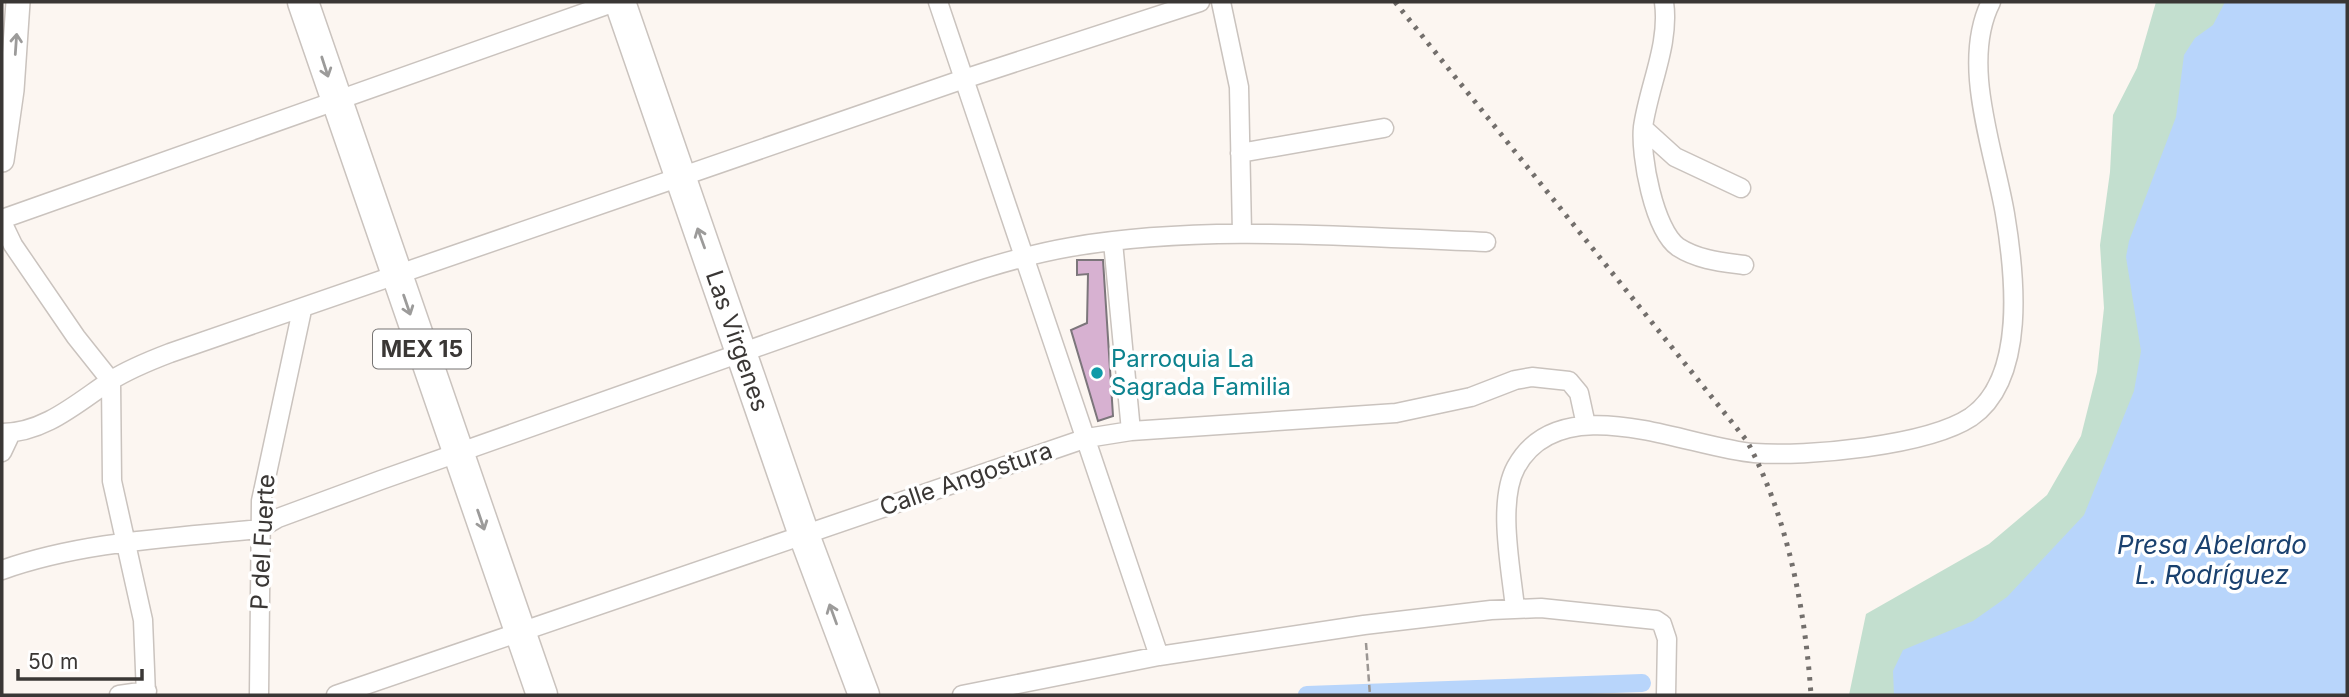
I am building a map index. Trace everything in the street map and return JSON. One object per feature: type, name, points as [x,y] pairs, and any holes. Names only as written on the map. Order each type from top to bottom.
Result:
[{"type":"highway","name":"MEX 15","points":[[303,2],[542,695]]},
{"type":"highway","name":"Las Virgenes","points":[[617,2],[804,535],[861,687]]},
{"type":"street","points":[[119,695],[146,693],[143,620],[112,481],[111,381],[68,326],[13,245],[2,220],[335,98],[617,2]]},
{"type":"street","points":[[938,2],[1159,656]]},
{"type":"street","points":[[2,452],[6,433],[58,417],[111,381],[150,360],[302,310],[397,273],[964,79],[1200,2]]},
{"type":"street","points":[[1221,2],[1238,77],[1242,233]]},
{"type":"street","points":[[1664,2],[1667,23],[1643,128],[1642,156],[1656,212],[1676,246],[1704,259],[1744,265]]},
{"type":"street","points":[[1515,608],[1507,511],[1517,467],[1528,452],[1544,440],[1586,425],[1640,429],[1731,450],[1774,454],[1862,447],[1918,437],[1961,422],[1990,401],[2002,381],[2008,358],[2012,292],[2005,216],[1986,123],[1977,47],[1980,27],[1991,2]]},
{"type":"street","points":[[2,160],[23,3]]},
{"type":"street","points":[[1240,153],[1384,128]]},
{"type":"street","points":[[1643,128],[1675,156],[1741,188]]},
{"type":"street","points":[[2,570],[58,554],[127,542],[260,529],[278,518],[458,453],[947,281],[1071,247],[1242,233],[1486,242]]},
{"type":"street","points":[[1113,242],[1131,431]]},
{"type":"street","name":"P del Fuerte","points":[[259,695],[260,529],[265,474],[302,310]]},
{"type":"street","name":"Calle Angostura","points":[[336,695],[1087,438],[1131,431],[1396,413],[1446,404],[1515,380],[1532,377],[1569,381],[1579,393],[1586,425]]},
{"type":"street","points":[[962,695],[1159,656],[1364,625],[1515,608],[1656,620],[1662,624],[1667,639],[1666,695]]},
{"type":"path","points":[[1367,657],[1370,695]]},
{"type":"green space","name":"Presa Abelardo L. Rodríguez","points":[[2156,2],[2347,2],[2347,695],[1849,695],[1866,614],[1989,544],[2047,495],[2081,436],[2097,372],[2104,308],[2100,245],[2110,172],[2113,115],[2137,68]]},
{"type":"water","name":"Presa Abelardo L. Rodríguez","points":[[2225,2],[2347,2],[2347,695],[1894,695],[1893,671],[1903,650],[1973,621],[2007,597],[2084,515],[2134,391],[2141,351],[2126,257],[2129,241],[2176,117],[2184,55],[2195,38],[2213,25]]},
{"type":"building","name":"Parroquia La Sagrada Familia","points":[[1077,260],[1103,260],[1113,416],[1098,421],[1071,330],[1087,323],[1088,274],[1077,275]]},
{"type":"waterway","points":[[1307,695],[1642,683]]},
{"type":"railway","points":[[1395,2],[1747,441],[1761,470],[1784,533],[1799,597],[1811,695]]},
{"type":"place","name":"Parroquia La Sagrada Familia","points":[[1097,373]]}]
